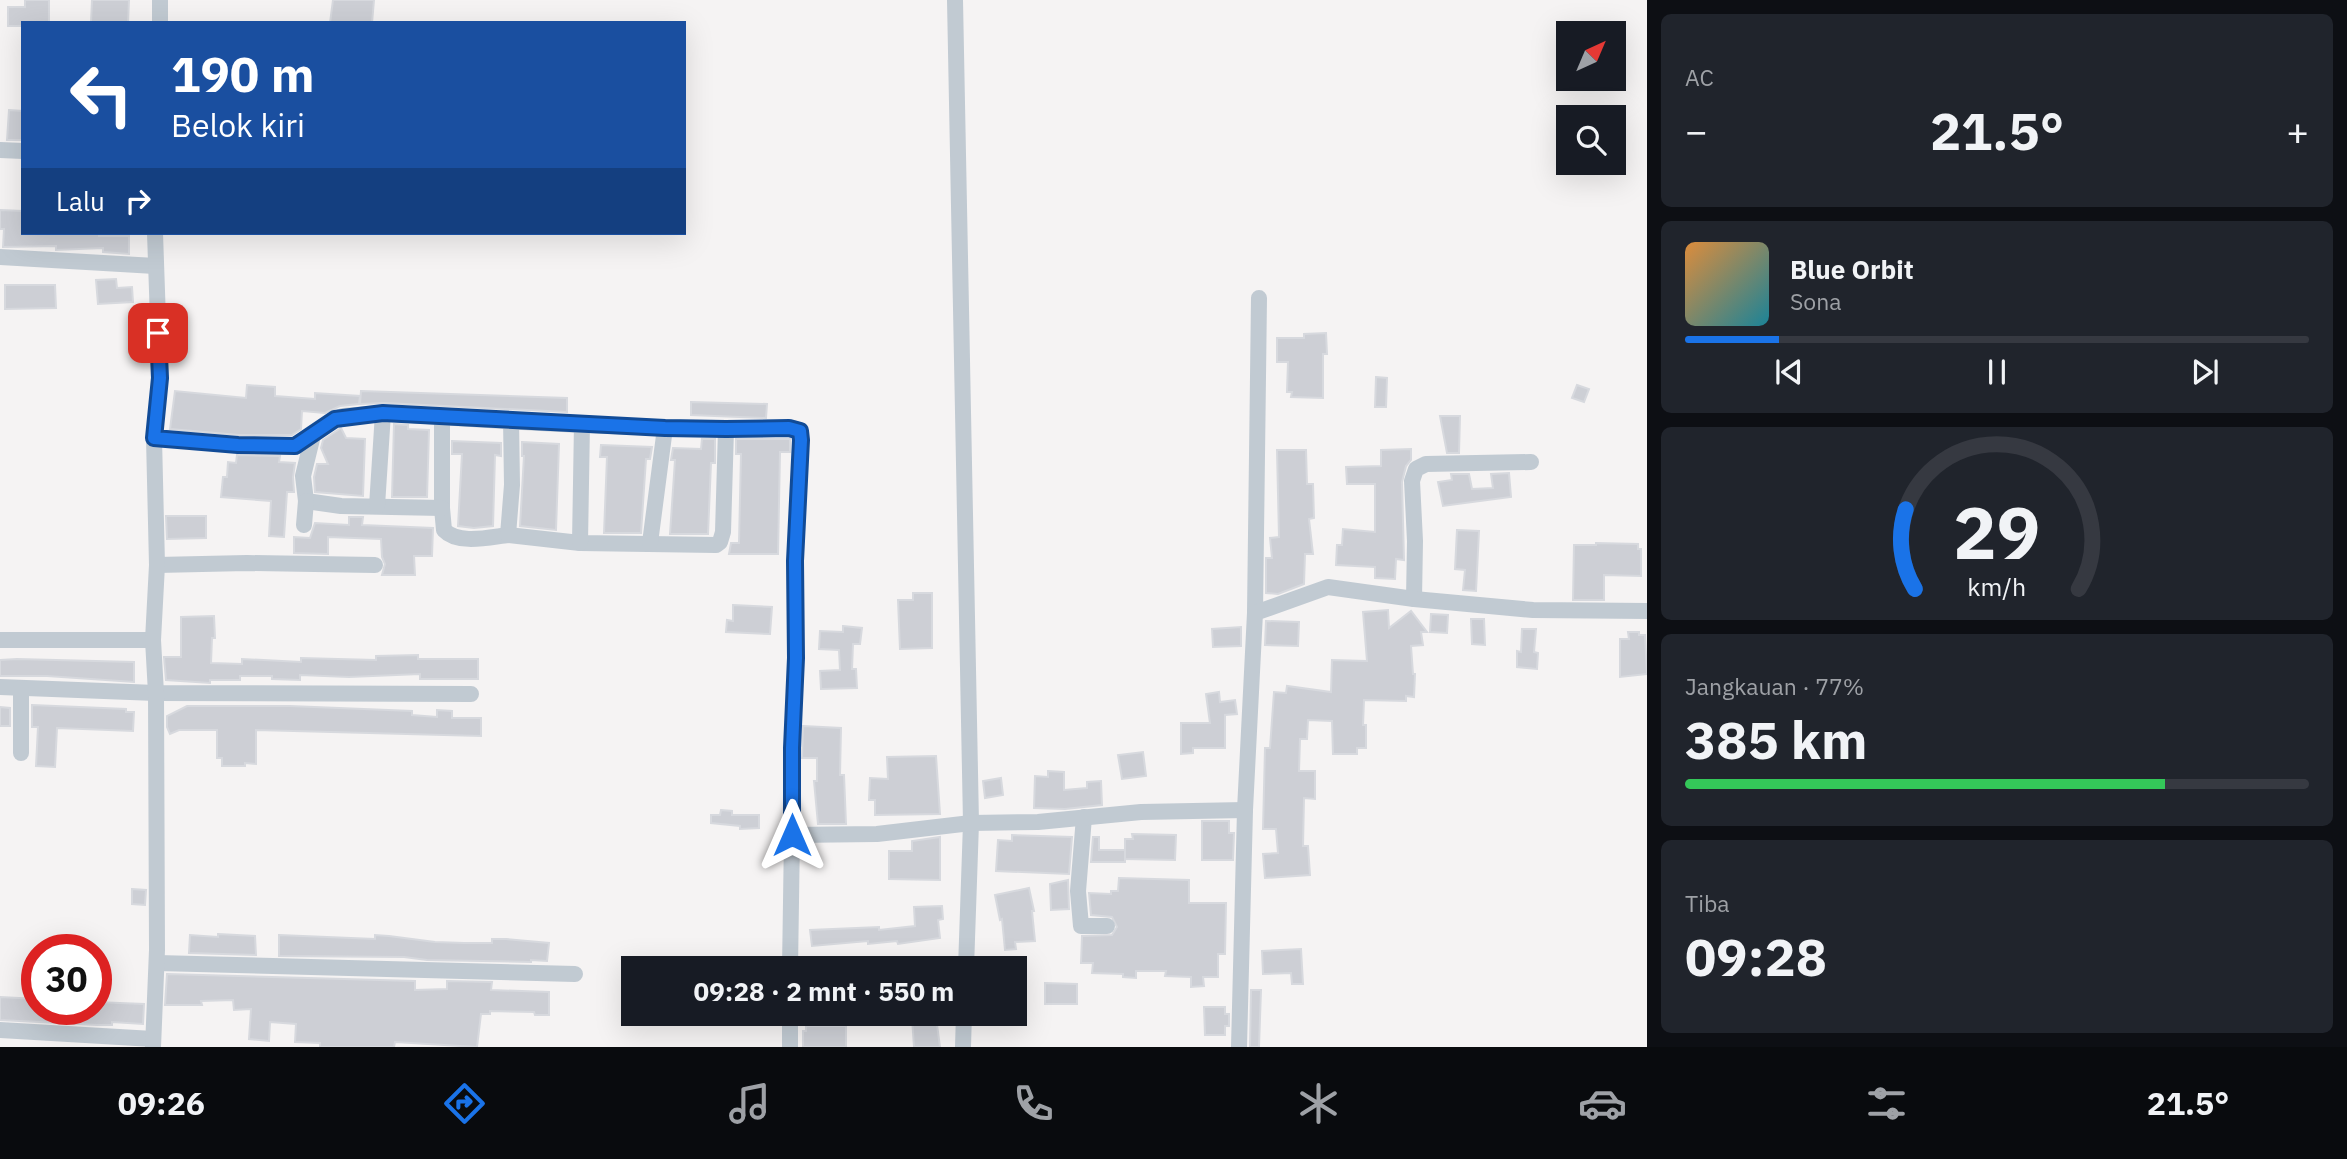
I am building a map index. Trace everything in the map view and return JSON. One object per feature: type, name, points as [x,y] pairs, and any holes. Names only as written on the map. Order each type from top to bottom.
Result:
[{"type":"street","points":[[160,0],[160,21]]},
{"type":"street","points":[[955,0],[971,823],[966,956]]},
{"type":"street","points":[[0,150],[21,151]]},
{"type":"street","points":[[0,1030],[153,1043],[157,963],[156,693],[153,640],[157,565],[154,438],[160,378],[155,235]]},
{"type":"street","points":[[0,257],[155,266]]},
{"type":"street","points":[[1238,1047],[1245,810],[1255,613],[1259,298]]},
{"type":"street","points":[[154,438],[238,445],[295,446],[335,419],[383,413],[665,428],[798,430],[801,436],[795,561],[796,658],[792,748],[790,956]]},
{"type":"street","points":[[377,506],[383,413]]},
{"type":"street","points":[[442,417],[444,530],[453,537],[468,538],[508,536],[580,542],[709,545],[720,542],[723,532],[726,429]]},
{"type":"street","points":[[508,536],[512,485],[512,419]]},
{"type":"street","points":[[580,542],[582,423]]},
{"type":"street","points":[[650,543],[665,428]]},
{"type":"street","points":[[304,525],[306,501],[303,476],[313,435]]},
{"type":"street","points":[[1414,599],[1412,481],[1416,469],[1426,464],[1531,462]]},
{"type":"street","points":[[306,501],[341,506],[442,508]]},
{"type":"street","points":[[157,565],[247,562],[375,565]]},
{"type":"street","points":[[1255,613],[1328,587],[1414,599],[1533,610],[1647,611]]},
{"type":"street","points":[[0,640],[153,640]]},
{"type":"street","points":[[0,687],[156,693],[471,694]]},
{"type":"street","points":[[21,688],[21,752]]},
{"type":"street","points":[[792,835],[877,834],[971,823],[1038,822],[1141,812],[1245,810]]},
{"type":"street","points":[[1084,817],[1078,891],[1080,926],[1107,926]]},
{"type":"street","points":[[157,963],[575,974]]},
{"type":"street","points":[[790,1026],[790,1047]]},
{"type":"street","points":[[963,1047],[964,1026]]},
{"type":"building","points":[[25,0],[49,0],[49,21],[21,21],[21,26],[8,26],[8,7],[25,7]]},
{"type":"building","points":[[92,0],[129,0],[128,21],[91,21]]},
{"type":"building","points":[[333,0],[374,0],[372,21],[330,21]]},
{"type":"building","points":[[9,110],[21,111],[21,140],[7,140]]},
{"type":"building","points":[[0,210],[21,211],[21,235],[129,236],[129,254],[103,252],[103,248],[56,250],[56,246],[3,247],[4,229],[0,229]]},
{"type":"building","points":[[116,279],[117,288],[132,287],[133,302],[98,304],[96,280]]},
{"type":"building","points":[[5,285],[55,285],[56,308],[5,309]]},
{"type":"building","points":[[1326,333],[1323,398],[1291,397],[1292,392],[1287,392],[1288,362],[1277,362],[1277,338],[1304,338],[1304,334]]},
{"type":"building","points":[[1376,377],[1387,378],[1386,407],[1375,407]]},
{"type":"building","points":[[247,385],[275,387],[275,396],[315,399],[315,393],[360,396],[359,404],[340,406],[325,413],[302,411],[301,429],[292,435],[239,435],[170,429],[175,391],[246,398]]},
{"type":"building","points":[[1577,385],[1589,389],[1584,402],[1572,398]]},
{"type":"building","points":[[361,391],[567,398],[567,412],[360,404]]},
{"type":"building","points":[[691,402],[767,404],[766,418],[691,415]]},
{"type":"building","points":[[1440,416],[1460,416],[1459,453],[1447,453]]},
{"type":"building","points":[[394,424],[408,425],[408,429],[429,430],[427,497],[392,497]]},
{"type":"building","points":[[341,428],[346,438],[365,439],[363,496],[315,492],[317,464],[328,464],[321,448],[323,440]]},
{"type":"building","points":[[702,439],[715,439],[715,463],[711,463],[708,534],[670,534],[675,460],[671,460],[673,448],[701,449]]},
{"type":"building","points":[[736,439],[790,439],[790,452],[780,452],[778,554],[729,554],[731,543],[739,543],[741,454],[736,454]]},
{"type":"building","points":[[452,441],[501,443],[501,456],[495,455],[493,526],[458,526],[462,454],[452,454]]},
{"type":"building","points":[[522,442],[559,444],[556,530],[520,526],[524,456]]},
{"type":"building","points":[[601,445],[652,447],[650,459],[646,459],[641,533],[604,533],[607,457],[600,457]]},
{"type":"building","points":[[1411,449],[1411,460],[1406,466],[1402,482],[1404,560],[1396,559],[1395,579],[1375,578],[1375,567],[1336,565],[1337,545],[1342,545],[1343,529],[1375,532],[1375,484],[1347,484],[1346,467],[1381,466],[1381,450]]},
{"type":"building","points":[[1277,450],[1306,450],[1307,484],[1313,484],[1314,518],[1309,519],[1313,554],[1305,554],[1304,584],[1278,594],[1266,593],[1266,558],[1272,558],[1270,538],[1279,537]]},
{"type":"building","points":[[237,455],[280,456],[279,462],[295,463],[294,492],[287,492],[284,537],[269,536],[271,501],[221,497],[228,462],[236,463]]},
{"type":"building","points":[[1509,473],[1511,497],[1443,506],[1438,482],[1452,480],[1451,474],[1469,474],[1472,489],[1493,488],[1491,474]]},
{"type":"building","points":[[166,516],[206,516],[206,538],[167,539]]},
{"type":"building","points":[[349,517],[363,517],[362,525],[433,528],[432,556],[414,556],[415,575],[382,575],[385,564],[381,539],[328,537],[328,554],[294,553],[294,537],[310,538],[315,523],[349,525]]},
{"type":"building","points":[[1457,530],[1479,531],[1476,591],[1463,590],[1465,570],[1455,569]]},
{"type":"building","points":[[1638,544],[1638,549],[1641,549],[1641,576],[1604,575],[1604,600],[1573,600],[1574,545]]},
{"type":"building","points":[[913,593],[932,593],[932,648],[900,649],[898,600],[913,600]]},
{"type":"building","points":[[733,605],[772,607],[770,634],[726,632],[727,620],[733,621]]},
{"type":"building","points":[[1388,610],[1389,628],[1411,611],[1427,632],[1421,632],[1423,645],[1411,646],[1415,674],[1414,697],[1406,696],[1406,701],[1364,700],[1366,748],[1357,748],[1357,754],[1333,754],[1332,721],[1308,720],[1307,739],[1300,739],[1299,771],[1315,771],[1315,799],[1304,798],[1303,846],[1308,846],[1310,875],[1265,878],[1263,854],[1278,853],[1276,829],[1263,829],[1265,748],[1270,748],[1274,692],[1286,693],[1287,686],[1331,692],[1332,660],[1367,661],[1363,612]]},
{"type":"building","points":[[1431,614],[1448,615],[1447,633],[1430,632]]},
{"type":"building","points":[[214,616],[215,638],[212,638],[211,663],[242,664],[242,659],[301,662],[301,658],[376,660],[376,656],[418,655],[418,659],[478,659],[478,679],[420,679],[420,674],[349,677],[300,675],[300,680],[272,679],[272,676],[240,676],[240,680],[210,680],[210,683],[166,680],[164,657],[181,657],[181,617]]},
{"type":"building","points":[[1471,619],[1484,619],[1485,645],[1472,644]]},
{"type":"building","points":[[1266,621],[1299,622],[1298,646],[1265,645]]},
{"type":"building","points":[[843,626],[862,628],[860,644],[853,644],[852,669],[856,669],[857,688],[821,689],[820,671],[840,670],[839,650],[819,649],[820,631],[843,632]]},
{"type":"building","points":[[1241,627],[1241,646],[1213,647],[1212,629]]},
{"type":"building","points":[[1522,629],[1536,629],[1534,652],[1538,653],[1537,669],[1517,667]]},
{"type":"building","points":[[1628,632],[1645,635],[1647,674],[1620,677],[1620,639],[1629,639]]},
{"type":"building","points":[[0,660],[134,662],[134,682],[47,676],[0,676]]},
{"type":"building","points":[[1219,692],[1220,702],[1235,700],[1237,714],[1225,715],[1225,748],[1193,748],[1193,753],[1181,754],[1181,723],[1210,723],[1206,694]]},
{"type":"building","points":[[32,705],[126,709],[126,712],[134,712],[133,731],[57,728],[55,767],[36,766],[38,727],[32,727]]},
{"type":"building","points":[[187,706],[290,706],[412,711],[412,715],[437,717],[437,710],[452,711],[452,718],[481,718],[481,736],[256,730],[256,764],[222,766],[222,758],[217,758],[217,730],[179,730],[170,734],[167,716]]},
{"type":"building","points":[[0,707],[10,708],[10,726],[0,726]]},
{"type":"building","points":[[803,726],[841,728],[840,775],[844,775],[846,824],[818,824],[814,781],[817,781],[817,758],[802,758]]},
{"type":"building","points":[[1143,752],[1146,776],[1122,779],[1118,755]]},
{"type":"building","points":[[936,756],[940,814],[875,815],[875,800],[869,800],[870,778],[888,779],[887,757]]},
{"type":"building","points":[[1048,771],[1064,772],[1064,790],[1087,788],[1087,782],[1101,781],[1102,805],[1065,809],[1034,808],[1035,776],[1048,777]]},
{"type":"building","points":[[1001,778],[1003,795],[985,798],[983,781]]},
{"type":"building","points":[[721,810],[732,811],[732,815],[759,815],[759,828],[740,829],[740,826],[711,823],[711,815],[720,815]]},
{"type":"building","points":[[1202,821],[1229,821],[1229,833],[1234,833],[1233,860],[1202,860]]},
{"type":"building","points":[[1132,834],[1176,835],[1175,860],[1125,859],[1125,839],[1133,839]]},
{"type":"building","points":[[1012,835],[1072,837],[1069,874],[996,871],[998,840],[1012,841]]},
{"type":"building","points":[[940,837],[940,880],[889,879],[889,851],[912,851],[912,841]]},
{"type":"building","points":[[1093,837],[1099,837],[1099,850],[1125,850],[1125,862],[1091,862]]},
{"type":"building","points":[[1119,878],[1189,880],[1189,903],[1226,903],[1225,954],[1218,954],[1218,977],[1203,977],[1204,986],[1191,987],[1191,977],[1165,976],[1166,971],[1136,971],[1136,978],[1123,977],[1123,974],[1092,973],[1093,963],[1081,963],[1082,936],[1112,935],[1117,927],[1112,917],[1091,915],[1089,893],[1111,894],[1111,891],[1118,891]]},
{"type":"building","points":[[1068,880],[1069,909],[1051,910],[1050,884]]},
{"type":"building","points":[[1029,888],[1034,911],[1035,941],[1015,942],[1016,949],[1005,950],[1002,919],[1000,920],[995,895]]},
{"type":"building","points":[[132,889],[146,890],[145,905],[132,904]]},
{"type":"building","points":[[942,906],[943,919],[938,920],[940,938],[898,944],[897,941],[868,944],[868,941],[812,946],[810,930],[879,927],[879,930],[915,926],[914,907]]},
{"type":"building","points":[[218,934],[255,936],[256,955],[189,953],[190,935],[218,937]]},
{"type":"building","points":[[279,935],[375,939],[375,935],[435,942],[492,943],[492,939],[506,939],[549,943],[547,961],[531,962],[279,956]]},
{"type":"building","points":[[1301,949],[1303,984],[1292,984],[1291,973],[1263,974],[1262,951]]},
{"type":"building","points":[[167,974],[415,981],[415,990],[447,989],[447,981],[492,982],[491,990],[549,992],[549,1015],[490,1011],[490,1014],[481,1014],[477,1047],[395,1042],[394,1047],[320,1047],[320,1043],[295,1042],[296,1024],[270,1022],[269,1041],[249,1039],[251,1009],[234,1010],[233,1000],[201,1001],[202,1005],[165,1005]]},
{"type":"building","points":[[1045,983],[1077,984],[1077,1004],[1045,1004]]},
{"type":"building","points":[[1251,990],[1261,990],[1259,1047],[1250,1047]]},
{"type":"building","points":[[0,997],[21,998],[21,1021],[0,1020]]},
{"type":"building","points":[[112,1003],[144,1004],[143,1024],[112,1022]]},
{"type":"building","points":[[1204,1007],[1225,1007],[1225,1014],[1229,1014],[1229,1026],[1225,1026],[1225,1035],[1205,1035]]},
{"type":"building","points":[[806,1026],[846,1026],[846,1047],[803,1047],[803,1031],[806,1031]]},
{"type":"building","points":[[913,1026],[937,1026],[940,1047],[914,1047]]},
{"type":"route","points":[[158,333],[160,378],[154,438],[238,445],[295,446],[343,416],[383,413],[665,428],[795,428],[800,431],[795,561],[792,835]]}]
